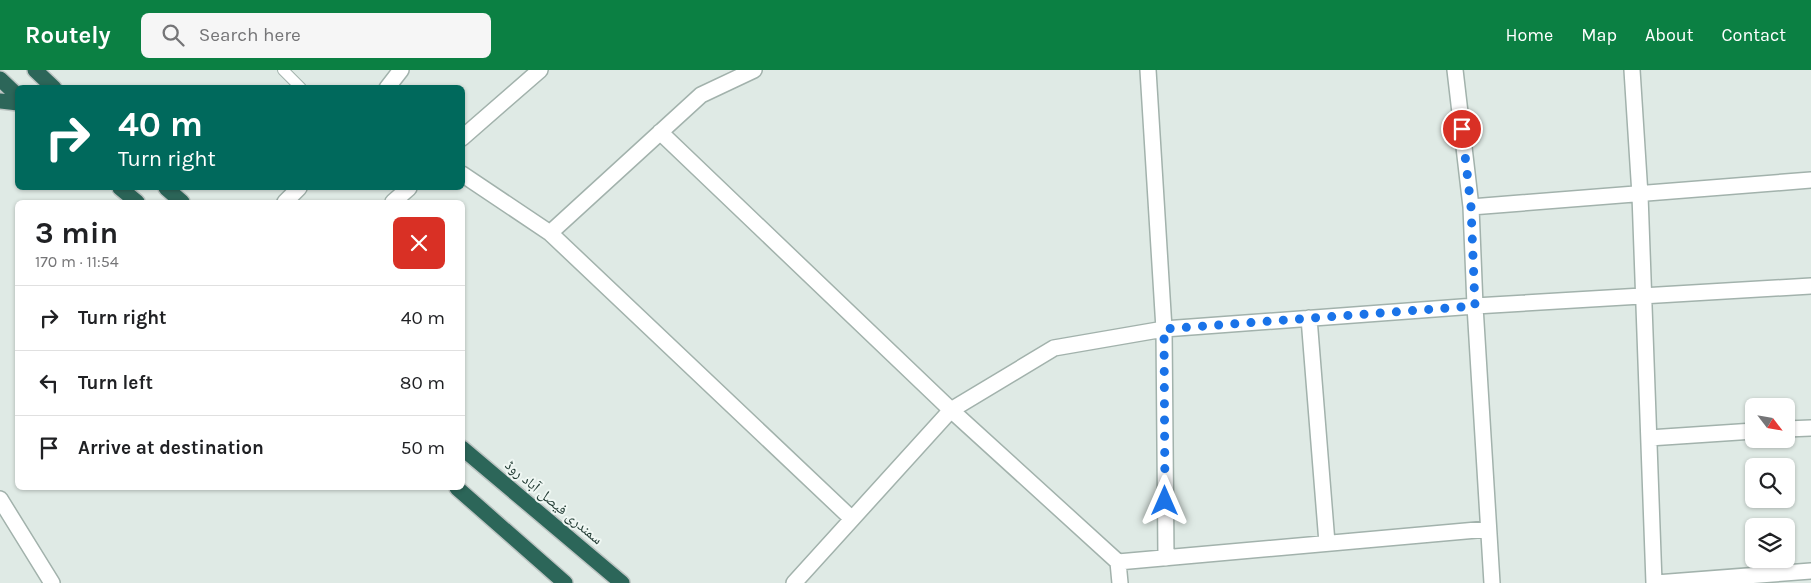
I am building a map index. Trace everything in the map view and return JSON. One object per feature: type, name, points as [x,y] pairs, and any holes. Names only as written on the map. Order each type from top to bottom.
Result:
[{"type":"highway","points":[[35,70],[48,79]]},
{"type":"highway","points":[[0,79],[15,93]]},
{"type":"highway","points":[[0,101],[15,103]]},
{"type":"highway","points":[[122,190],[135,200]]},
{"type":"highway","points":[[168,190],[180,200]]},
{"type":"highway","name":"سمندری فیصل آباد روڈ","points":[[465,451],[622,583]]},
{"type":"highway","points":[[458,490],[565,583]]},
{"type":"street","points":[[389,85],[401,70]]},
{"type":"street","points":[[465,135],[540,70]]},
{"type":"street","points":[[550,233],[702,95],[754,70]]},
{"type":"street","points":[[1148,70],[1164,329],[1166,558]]},
{"type":"street","points":[[1455,70],[1471,207],[1475,306],[1492,583]]},
{"type":"street","points":[[1632,70],[1640,194],[1655,583],[1811,571]]},
{"type":"street","points":[[660,132],[951,410],[1118,562],[1120,583]]},
{"type":"street","points":[[465,176],[550,233],[851,518]]},
{"type":"street","points":[[1471,207],[1811,180]]},
{"type":"street","points":[[287,200],[297,190]]},
{"type":"street","points":[[395,200],[407,190]]},
{"type":"street","points":[[794,583],[951,410],[1054,348],[1164,329],[1475,306],[1811,286]]},
{"type":"street","points":[[1309,318],[1327,543]]},
{"type":"street","points":[[1795,429],[1811,428]]},
{"type":"street","points":[[1649,438],[1745,432]]},
{"type":"street","points":[[0,499],[52,583]]},
{"type":"street","points":[[1118,562],[1488,529]]},
{"type":"lane","points":[[283,70],[298,85]]},
{"type":"route","points":[[1165,501],[1164,329],[1475,306],[1471,207],[1462,129]]}]
